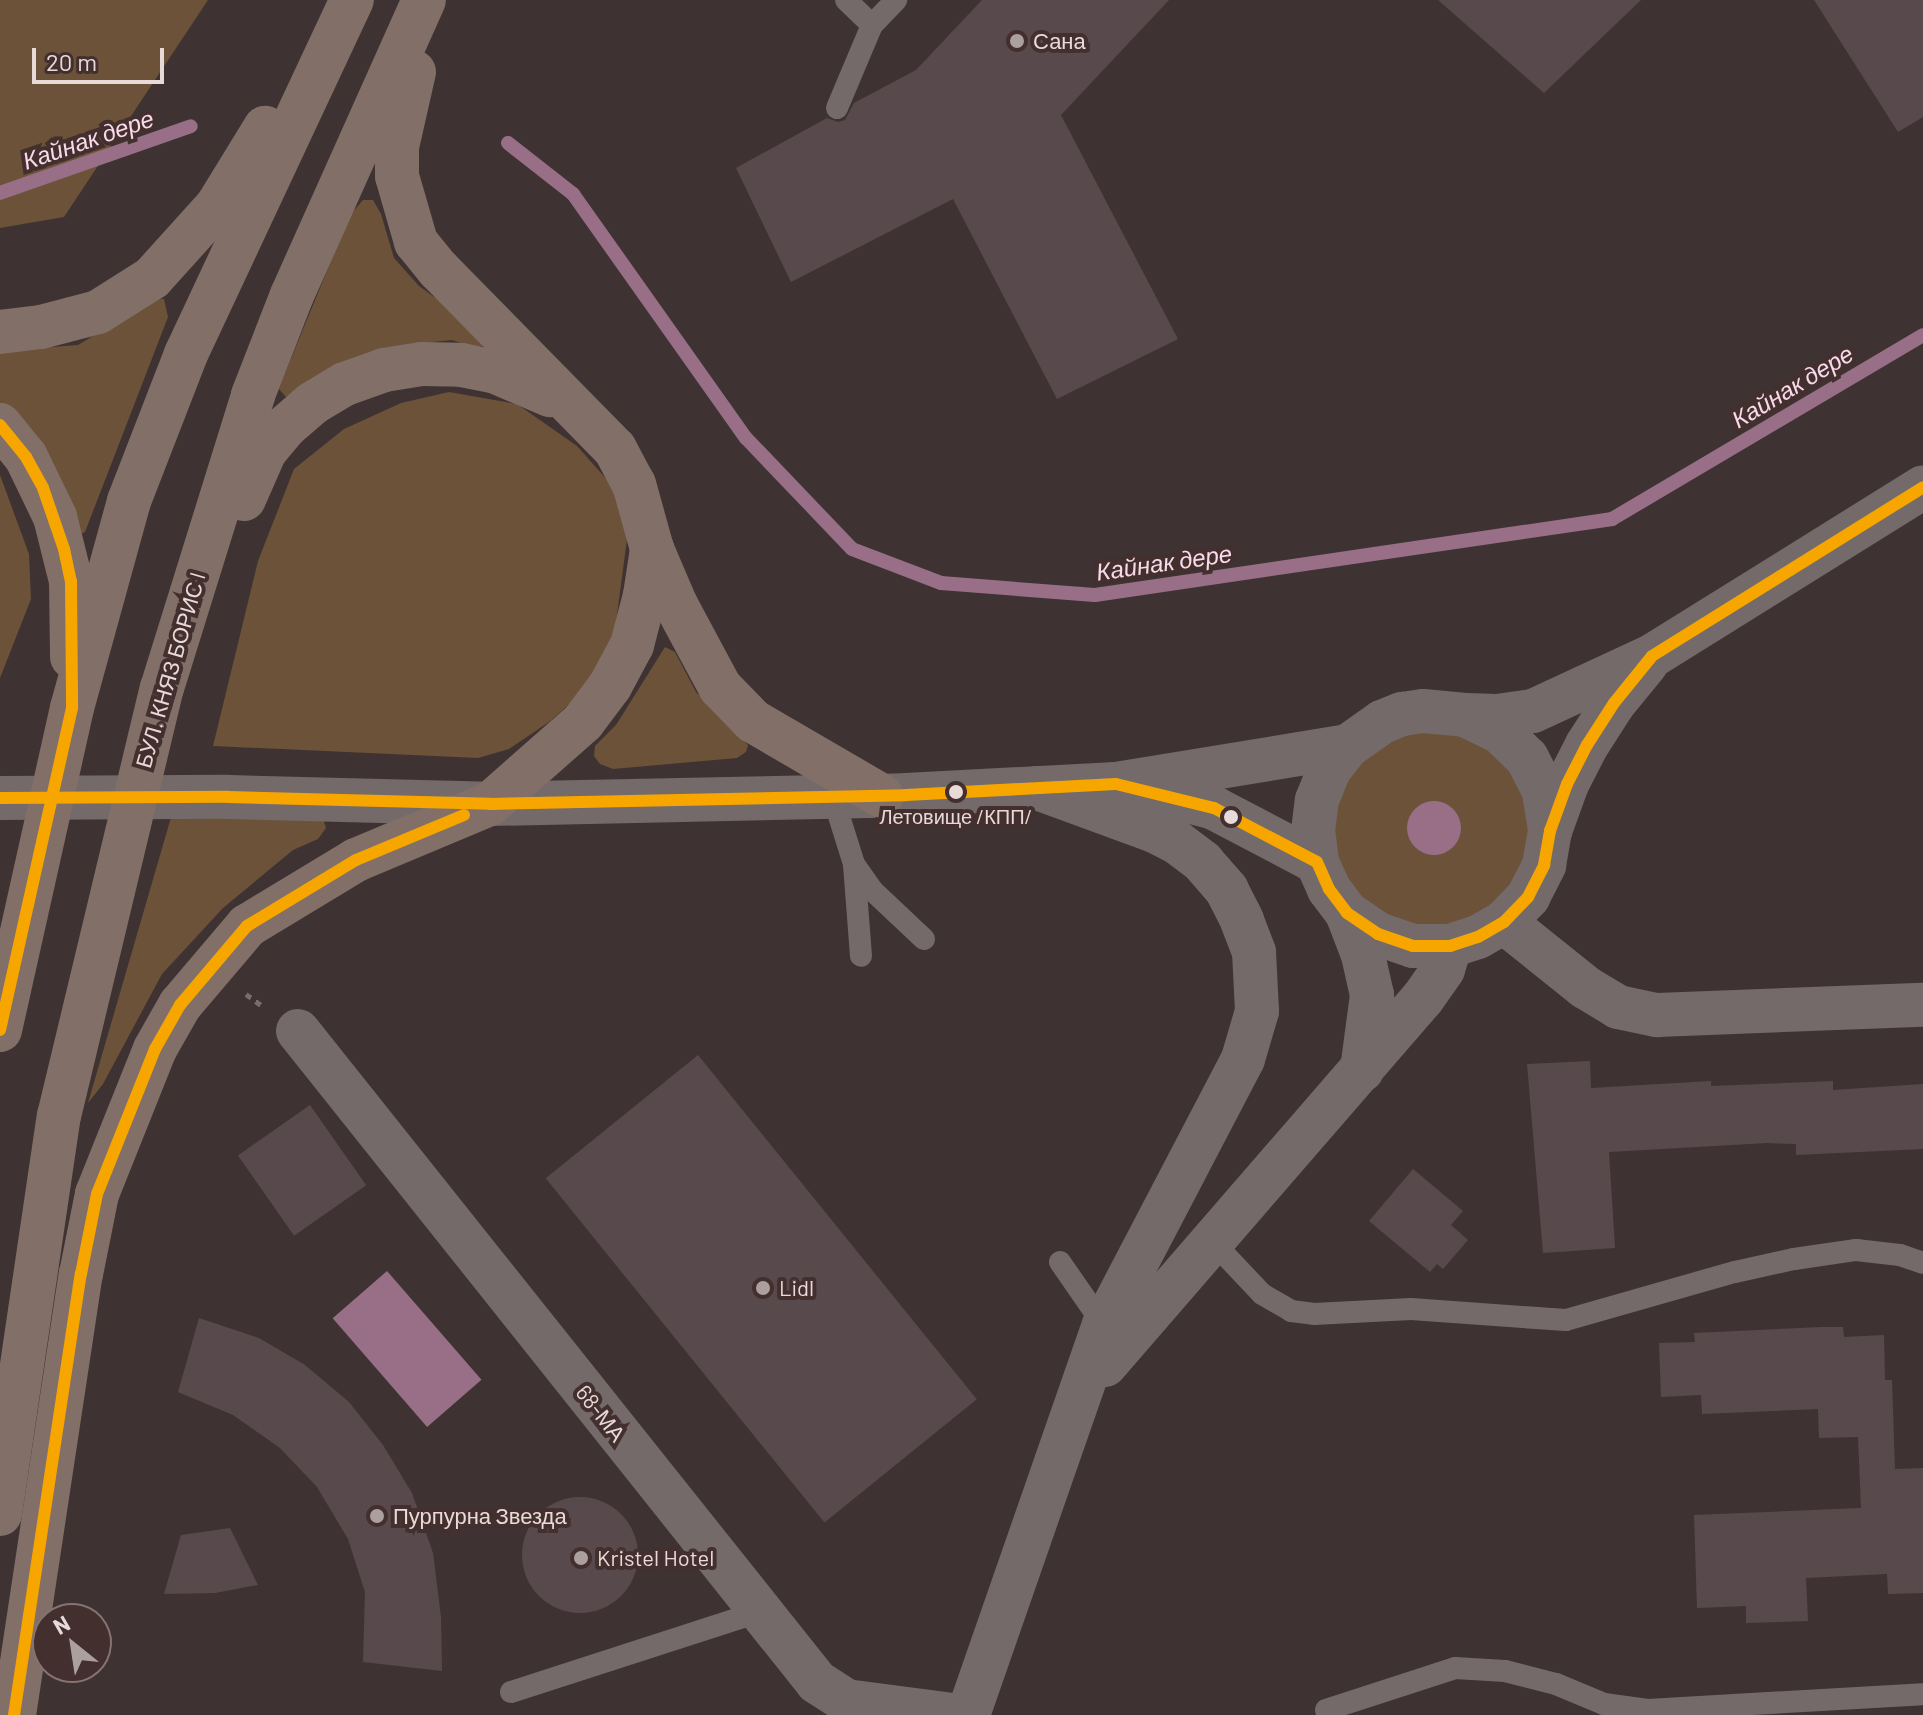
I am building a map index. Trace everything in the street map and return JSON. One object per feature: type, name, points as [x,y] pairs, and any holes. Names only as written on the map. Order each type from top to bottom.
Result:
[{"type":"highway","points":[[0,332],[41,327],[98,312],[152,278],[175,257],[217,206],[344,0]]},
{"type":"highway","points":[[0,1030],[72,708],[129,501],[180,368],[352,0]]},
{"type":"highway","name":"БУЛ. КНЯЗ БОРИС I","points":[[0,1514],[59,1116],[162,688],[259,381],[292,295],[424,0]]},
{"type":"highway","points":[[434,0],[401,116],[397,147],[397,176],[416,242],[439,270],[615,449],[634,484],[652,549],[696,646],[720,687],[753,721],[882,796]]},
{"type":"highway","points":[[162,688],[265,451],[284,428],[313,403],[345,384],[384,370],[422,364],[496,372],[567,403]]},
{"type":"highway","points":[[0,425],[26,457],[43,488],[64,549],[71,581],[72,708]]},
{"type":"highway","points":[[14,1715],[81,1274],[97,1194],[155,1049],[180,1005],[209,967],[247,926],[356,860],[490,804],[583,722],[610,686],[632,645],[645,595],[652,549]]},
{"type":"street","points":[[1362,1070],[1372,995],[1363,955],[1347,913],[1329,889],[1317,862],[1313,831],[1317,800],[1329,770],[1348,746],[1364,732],[1402,714],[1423,711],[1497,716],[1533,711],[1652,656],[1923,487]]},
{"type":"street","points":[[1347,913],[1378,934],[1413,946],[1450,946],[1478,937],[1504,922],[1528,897],[1544,865],[1550,831],[1567,784],[1587,745],[1614,703],[1652,656]]},
{"type":"street","points":[[1465,715],[1500,732],[1527,758],[1544,792],[1550,831]]},
{"type":"street","points":[[0,798],[228,797],[490,804],[882,796],[1116,784],[1348,746]]},
{"type":"street","points":[[1116,784],[1214,808],[1317,862]]},
{"type":"street","points":[[968,1715],[1022,1553],[1073,1419],[1243,1059],[1257,1011],[1254,952],[1227,890],[1203,862],[1176,842],[1037,788]]},
{"type":"street","points":[[1504,922],[1585,987],[1618,1007],[1657,1015],[1923,1005]]},
{"type":"street","points":[[1111,1336],[1211,1240],[1362,1070],[1423,998],[1443,969],[1450,946]]},
{"type":"street","name":"68-МА","points":[[298,1031],[817,1682],[846,1701],[953,1715]]},
{"type":"lane","points":[[846,0],[872,25]]},
{"type":"lane","points":[[837,108],[872,25],[896,0]]},
{"type":"lane","points":[[833,797],[854,864],[861,956]]},
{"type":"lane","points":[[854,864],[873,891],[924,939]]},
{"type":"lane","points":[[1211,1240],[1262,1294],[1291,1311],[1314,1314],[1411,1309],[1566,1320],[1735,1272],[1794,1259],[1856,1250],[1900,1255],[1923,1263]]},
{"type":"lane","points":[[1060,1262],[1111,1336]]},
{"type":"lane","points":[[511,1692],[759,1612]]},
{"type":"lane","points":[[1326,1710],[1455,1668],[1505,1671],[1556,1684],[1604,1704],[1648,1710],[1923,1694]]},
{"type":"path","points":[[209,967],[298,1031]]},
{"type":"shaded area","points":[[0,0],[208,0],[64,217],[0,228]]},
{"type":"shaded area","points":[[363,200],[373,200],[381,214],[394,258],[419,286],[459,315],[484,339],[483,346],[474,347],[452,340],[404,345],[358,360],[286,397],[279,389],[283,378],[350,215]]},
{"type":"shaded area","points":[[154,299],[164,299],[168,317],[85,532],[77,536],[0,408],[0,351],[78,345]]},
{"type":"shaded area","points":[[449,392],[517,404],[577,446],[609,482],[629,524],[615,630],[590,686],[549,722],[509,749],[478,758],[213,746],[258,561],[294,469],[344,429],[401,403]]},
{"type":"shaded area","points":[[0,475],[29,554],[31,599],[0,678]]},
{"type":"shaded area","points":[[665,647],[675,652],[696,692],[748,745],[746,752],[737,758],[613,769],[600,764],[594,756],[595,746],[616,725]]},
{"type":"shaded area","points":[[1402,714],[1527,758],[1544,865],[1451,946],[1329,889],[1329,770]]},
{"type":"shaded area","points":[[1434,801],[1453,809],[1461,828],[1453,847],[1434,855],[1415,847],[1407,828],[1415,809]]},
{"type":"shaded area","points":[[172,814],[322,816],[326,828],[318,839],[293,850],[223,908],[162,974],[103,1084],[88,1103]]},
{"type":"shaded area","points":[[387,1271],[481,1380],[427,1427],[333,1318]]},
{"type":"building","points":[[982,0],[1169,0],[1061,115],[1178,339],[1057,399],[953,199],[791,282],[736,168],[827,118],[838,122],[845,120],[854,103],[916,70]]},
{"type":"building","points":[[1438,0],[1641,0],[1544,93]]},
{"type":"building","points":[[1814,0],[1923,0],[1923,117],[1898,132]]},
{"type":"building","name":"Lidl","points":[[698,1055],[977,1399],[824,1523],[546,1178]]},
{"type":"building","points":[[1590,1061],[1591,1088],[1711,1081],[1711,1086],[1833,1081],[1833,1090],[1923,1084],[1923,1149],[1796,1155],[1796,1144],[1767,1143],[1609,1152],[1615,1248],[1543,1253],[1527,1064]]},
{"type":"building","points":[[310,1105],[366,1185],[294,1236],[238,1155]]},
{"type":"building","points":[[1413,1169],[1463,1211],[1451,1225],[1468,1240],[1443,1269],[1437,1264],[1430,1272],[1369,1221]]},
{"type":"building","name":"Пурпурна Звезда","points":[[199,1318],[259,1338],[305,1365],[349,1402],[383,1445],[412,1493],[433,1553],[441,1617],[442,1671],[363,1662],[365,1592],[348,1539],[317,1487],[280,1448],[233,1415],[178,1392]]},
{"type":"building","points":[[1843,1327],[1844,1337],[1884,1335],[1885,1380],[1892,1380],[1895,1469],[1923,1468],[1923,1593],[1888,1594],[1887,1574],[1806,1578],[1808,1621],[1746,1623],[1746,1606],[1697,1608],[1694,1515],[1861,1508],[1858,1437],[1819,1438],[1818,1409],[1702,1414],[1701,1395],[1661,1397],[1659,1343],[1695,1342],[1694,1333]]},
{"type":"building","name":"Kristel Hotel","points":[[580,1497],[602,1501],[621,1514],[634,1533],[638,1555],[634,1577],[621,1596],[602,1609],[580,1613],[558,1609],[539,1596],[526,1577],[522,1555],[526,1533],[539,1514],[558,1501]]},
{"type":"building","points":[[230,1528],[258,1585],[215,1593],[164,1594],[181,1535]]},
{"type":"waterway","name":"Кайнак дере","points":[[0,193],[191,126]]},
{"type":"waterway","name":"Кайнак дере","points":[[508,143],[573,194],[746,438],[852,549],[941,583],[1095,595],[1612,519],[1923,335]]},
{"type":"transit line","points":[[0,425],[26,457],[43,488],[64,549],[71,581],[72,708],[0,1030]]},
{"type":"transit line","points":[[0,798],[228,797],[490,804],[906,795],[1116,784],[1214,808],[1317,862],[1329,889],[1347,913],[1378,934],[1413,946],[1450,946],[1478,937],[1504,922],[1528,897],[1544,865],[1550,831],[1567,784],[1587,745],[1614,703],[1652,656],[1923,487]]},
{"type":"transit line","points":[[14,1715],[81,1274],[97,1194],[155,1049],[180,1005],[247,926],[356,860],[464,815]]},
{"type":"place","name":"Сана","points":[[1017,41]]},
{"type":"place","name":"Летовище /КПП/","points":[[956,792]]},
{"type":"place","name":"Lidl","points":[[763,1288]]},
{"type":"place","name":"Пурпурна Звезда","points":[[377,1516]]},
{"type":"place","name":"Kristel Hotel","points":[[581,1558]]}]
